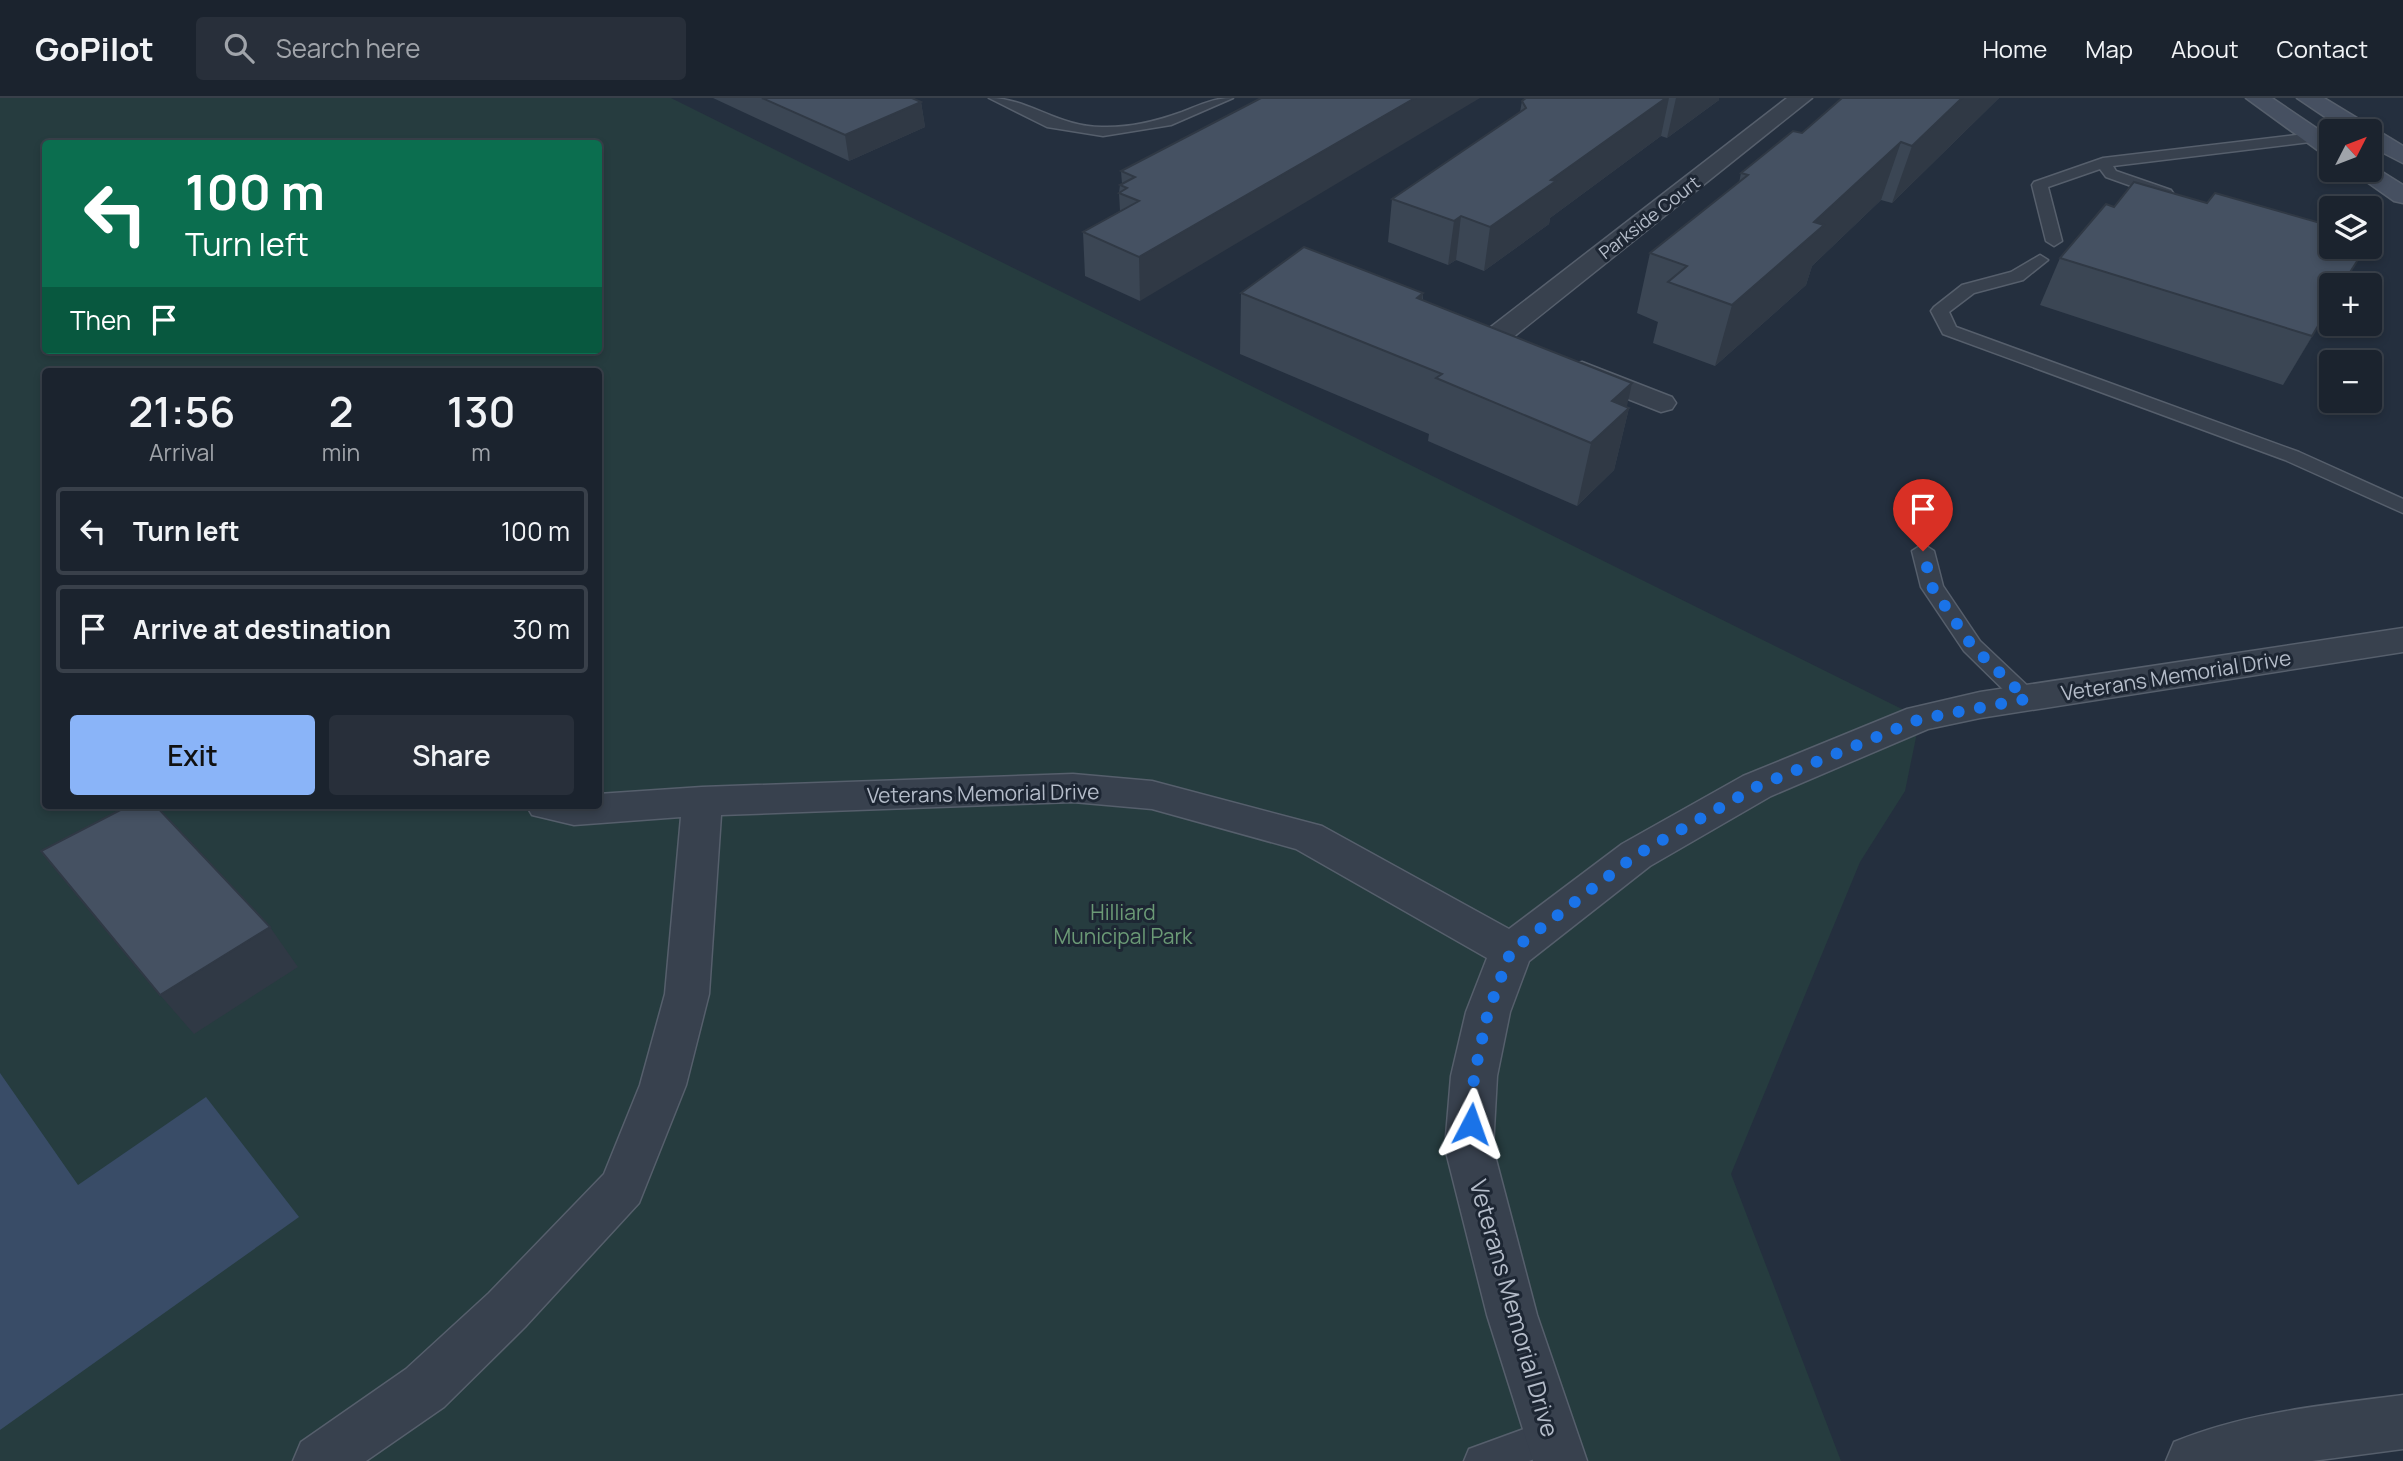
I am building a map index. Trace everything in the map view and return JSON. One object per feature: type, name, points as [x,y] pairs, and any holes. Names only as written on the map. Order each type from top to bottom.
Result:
[{"type":"main road","points":[[2257,98],[2319,142]]},
{"type":"main road","points":[[2308,98],[2342,119]]},
{"type":"main road","points":[[2382,143],[2403,156]]},
{"type":"main road","points":[[2381,182],[2403,196]]},
{"type":"street","name":"Parkside Court","points":[[1497,337],[1801,98]]},
{"type":"street","points":[[1560,362],[1661,403]]},
{"type":"street","name":"Veterans Memorial Drive","points":[[1556,1448],[1512,1315],[1469,1148],[1477,1063],[1488,1012],[1511,951],[1636,855],[1758,786],[1920,719],[2027,699],[2403,640]]},
{"type":"street","name":"Veterans Memorial Drive","points":[[602,808],[702,801],[1073,788],[1152,795],[1308,837],[1511,951]]},
{"type":"street","points":[[320,1461],[425,1388],[507,1310],[622,1188],[663,1085],[687,994],[702,801]]},
{"type":"street","name":"Veterans Memorial Drive","points":[[568,809],[588,809]]},
{"type":"street","points":[[2193,1461],[2275,1439],[2403,1422]]},
{"type":"lane","points":[[996,98],[1059,126],[1108,133],[1156,126],[1226,98]]},
{"type":"lane","points":[[2054,241],[2040,185],[2103,163],[2319,144]]},
{"type":"lane","points":[[2103,163],[2111,174],[2184,198]]},
{"type":"lane","points":[[2040,260],[2017,276],[1968,289],[1940,311],[1949,330],[2008,356],[2319,465],[2403,507]]},
{"type":"lane","points":[[1923,551],[1932,587],[1972,646],[2027,699]]},
{"type":"lane","points":[[1481,1461],[1556,1448]]},
{"type":"green space","name":"Hilliard Municipal Park","points":[[0,98],[671,98],[1920,718],[1905,791],[1860,862],[1731,1174],[1841,1461],[0,1461]]},
{"type":"water","points":[[0,1073],[78,1185],[206,1097],[299,1217],[0,1430]]},
{"type":"building","points":[[762,98],[912,98],[921,102],[845,135]]},
{"type":"building","points":[[1261,98],[1415,98],[1139,257],[1083,232],[1139,201],[1119,193],[1127,188],[1120,185],[1135,177],[1121,171]]},
{"type":"building","points":[[1526,98],[1666,98],[1490,227],[1461,216],[1454,221],[1392,199],[1526,108],[1522,101]]},
{"type":"building","points":[[1842,98],[1962,98],[1912,146],[1901,142],[1814,222],[1824,225],[1732,305],[1668,282],[1687,266],[1650,253],[1748,175],[1741,173],[1793,131],[1802,133]]},
{"type":"building","points":[[2134,182],[2207,203],[2215,193],[2319,223],[2319,259],[2358,259],[2350,273],[2319,273],[2319,324],[2312,336],[2060,258],[2106,204],[2114,207]]},
{"type":"building","points":[[1304,247],[1423,293],[1417,298],[1632,383],[1612,401],[1629,408],[1591,443],[1436,378],[1442,374],[1241,293]]},
{"type":"building","points":[[122,809],[159,809],[270,927],[160,995],[41,851]]},
{"type":"route","points":[[1471,1124],[1474,1076],[1488,1012],[1511,951],[1636,855],[1758,786],[1920,719],[1980,705],[2027,699],[1972,646],[1932,587],[1923,551]]}]
